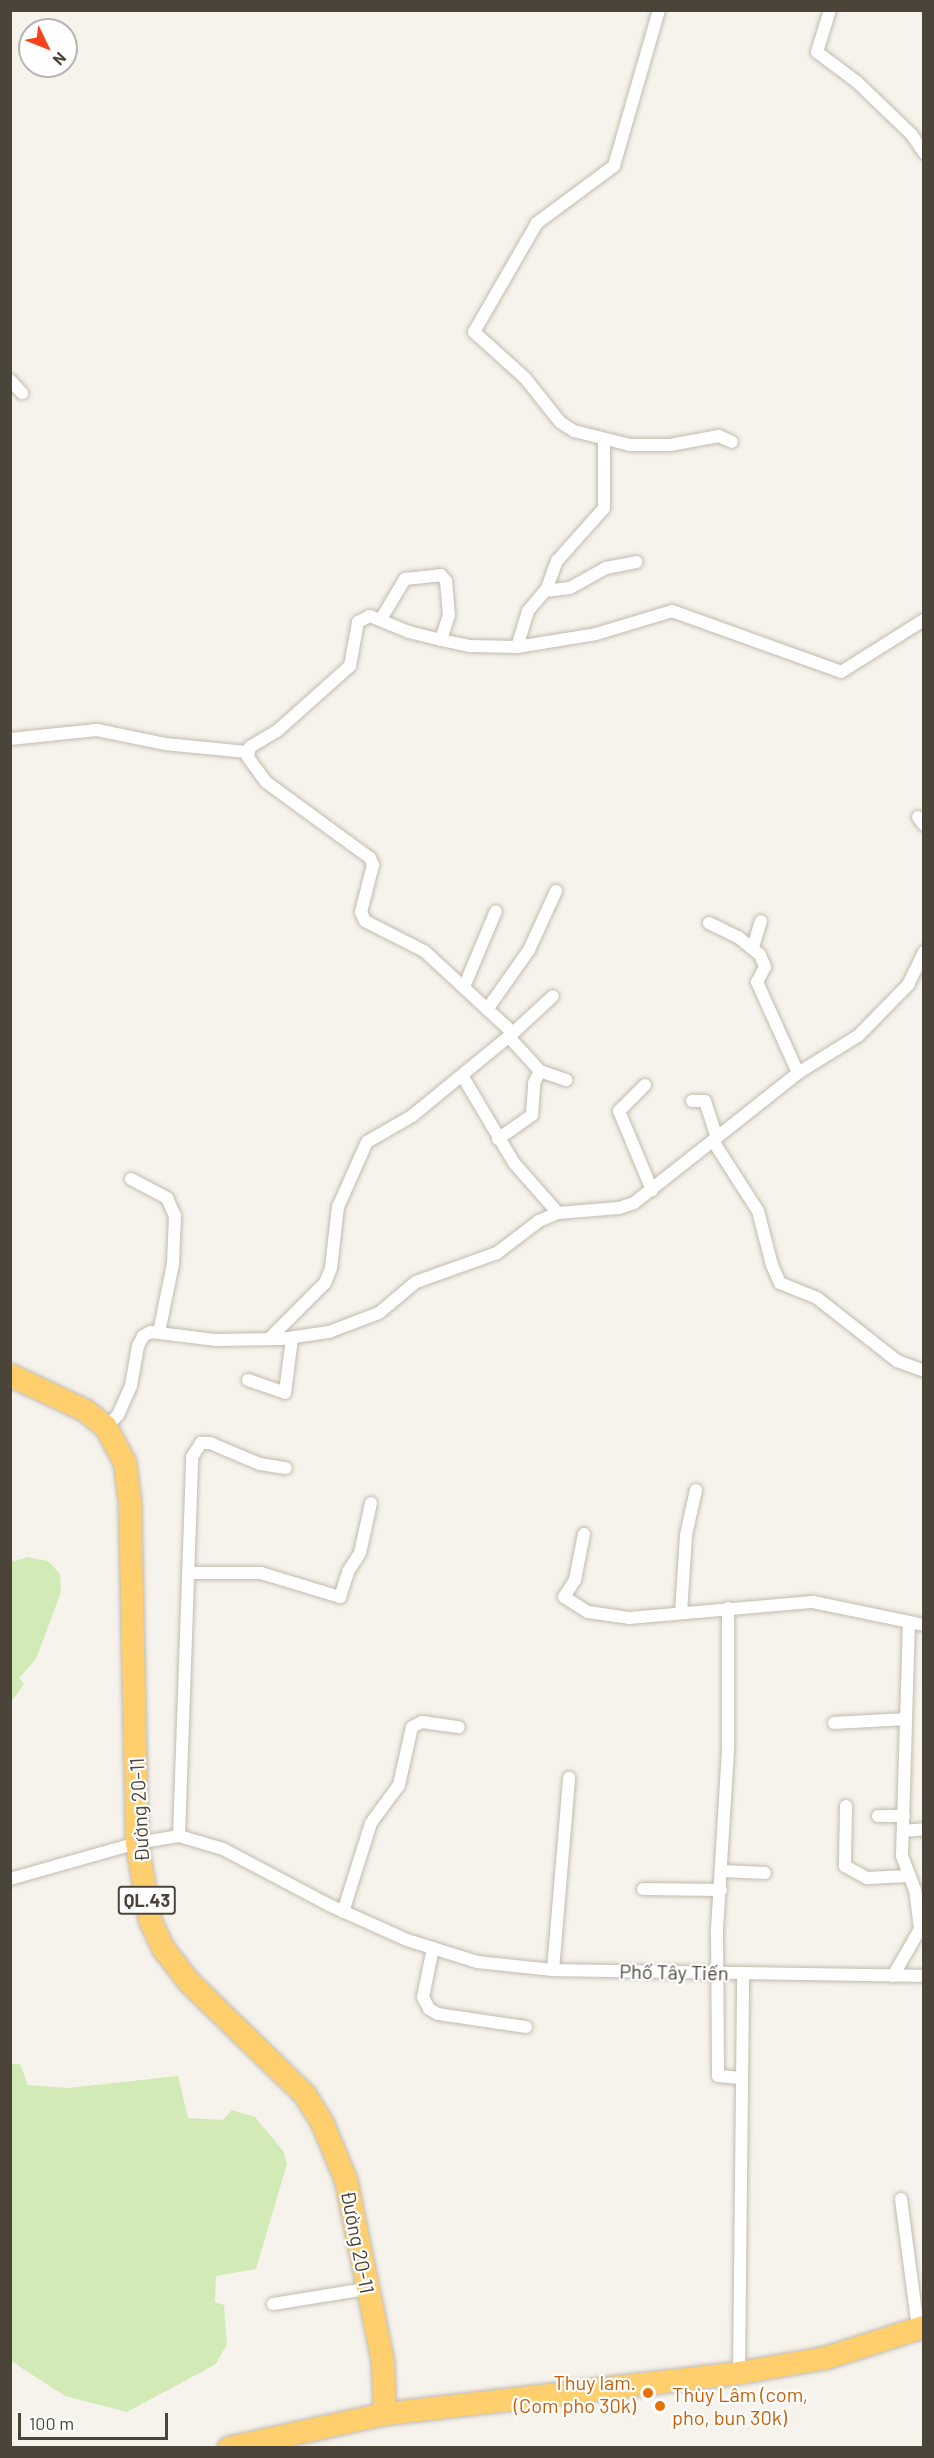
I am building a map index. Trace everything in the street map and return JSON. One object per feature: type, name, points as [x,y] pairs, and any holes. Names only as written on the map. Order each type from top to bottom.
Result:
[{"type":"highway","name":"Đường 20-11","points":[[10,1375],[69,1401],[106,1427],[125,1462],[130,1502],[137,1843],[150,1920],[163,1948],[189,1982],[305,2095],[322,2122],[346,2180],[366,2289],[383,2362],[385,2414]]},
{"type":"highway","points":[[229,2448],[385,2414],[739,2373],[826,2358],[921,2328]]},
{"type":"street","points":[[659,10],[614,166],[537,223],[474,332],[525,378],[560,422],[604,442],[658,446],[723,436],[732,442]]},
{"type":"street","points":[[830,10],[817,52],[904,128],[924,153]]},
{"type":"street","points":[[10,380],[22,393]]},
{"type":"street","points":[[516,647],[528,611],[545,591],[557,561],[604,508],[604,442]]},
{"type":"street","points":[[545,591],[570,588],[606,568],[636,562]]},
{"type":"street","points":[[381,619],[405,579],[441,575],[446,581],[449,615],[441,640]]},
{"type":"street","points":[[247,752],[254,744],[277,731],[350,666],[358,622],[370,616],[400,629],[441,640],[516,647],[596,634],[672,611],[841,672],[924,620]]},
{"type":"street","points":[[10,739],[97,730],[165,744],[247,752]]},
{"type":"street","points":[[247,752],[251,765],[266,782],[370,858],[373,865],[361,912],[365,921],[415,945],[488,1008],[540,1071],[566,1080]]},
{"type":"street","points":[[488,1008],[529,950],[556,891]]},
{"type":"street","points":[[464,987],[496,911]]},
{"type":"street","points":[[753,947],[761,921]]},
{"type":"street","points":[[709,923],[753,947],[765,967],[757,982],[798,1073]]},
{"type":"street","points":[[106,1427],[118,1415],[131,1386],[143,1336],[159,1332],[215,1340],[292,1338],[329,1332],[370,1317],[416,1282],[491,1256],[539,1221],[558,1213],[619,1208],[652,1190],[798,1073],[852,1041],[908,985],[924,952]]},
{"type":"street","points":[[270,1338],[325,1283],[331,1268],[338,1207],[367,1142],[412,1116],[464,1077],[553,996]]},
{"type":"street","points":[[498,1139],[532,1115],[534,1083],[540,1071]]},
{"type":"street","points":[[464,1077],[498,1139],[558,1213]]},
{"type":"street","points":[[645,1085],[619,1111],[652,1190]]},
{"type":"street","points":[[692,1101],[705,1101],[715,1139],[758,1211],[772,1265],[780,1283],[817,1298],[897,1361],[924,1371]]},
{"type":"street","points":[[131,1179],[167,1198],[175,1216],[173,1264],[159,1332]]},
{"type":"street","points":[[248,1380],[285,1393],[292,1338]]},
{"type":"street","points":[[178,1836],[195,1449],[210,1443],[260,1464],[286,1468]]},
{"type":"street","points":[[681,1613],[686,1535],[696,1490]]},
{"type":"street","points":[[188,1573],[261,1573],[340,1597],[349,1570],[360,1553],[371,1503]]},
{"type":"street","points":[[584,1534],[575,1580],[566,1600],[575,1607],[606,1616],[629,1618],[813,1602],[924,1625]]},
{"type":"street","points":[[728,1608],[728,1750],[717,1973],[718,2076],[741,2078]]},
{"type":"street","points":[[893,1976],[920,1929],[915,1890],[902,1856],[909,1623]]},
{"type":"street","points":[[834,1723],[906,1719]]},
{"type":"street","points":[[343,1912],[371,1823],[399,1785],[412,1727],[422,1722],[459,1727]]},
{"type":"street","points":[[552,1970],[569,1778]]},
{"type":"street","points":[[846,1806],[845,1866],[867,1878],[909,1876]]},
{"type":"street","points":[[878,1816],[904,1816]]},
{"type":"street","points":[[903,1831],[924,1829]]},
{"type":"street","name":"Phố Tây Tiến","points":[[10,1879],[137,1843],[178,1836],[209,1842],[343,1912],[433,1948],[477,1962],[552,1970],[743,1973],[739,2373]]},
{"type":"street","points":[[722,1871],[765,1873]]},
{"type":"street","points":[[644,1889],[721,1890]]},
{"type":"street","points":[[433,1948],[423,1997],[429,2009],[438,2014],[526,2027]]},
{"type":"street","points":[[743,1973],[924,1976]]},
{"type":"street","points":[[901,2199],[921,2328]]},
{"type":"street","points":[[273,2304],[366,2289]]},
{"type":"green space","points":[[28,1557],[48,1561],[60,1574],[61,1592],[36,1659],[19,1678],[24,1684],[11,1702],[11,1562]]},
{"type":"green space","points":[[11,2064],[20,2064],[28,2085],[68,2088],[178,2076],[188,2118],[223,2120],[232,2110],[255,2117],[284,2152],[287,2164],[256,2269],[216,2276],[215,2302],[224,2305],[227,2344],[216,2364],[127,2412],[65,2396],[11,2361]]},
{"type":"place","name":"Thuy lam. (Com pho 30k)","points":[[648,2393]]},
{"type":"place","name":"Thùy Lâm (com, pho, bun 30k)","points":[[660,2406]]}]
